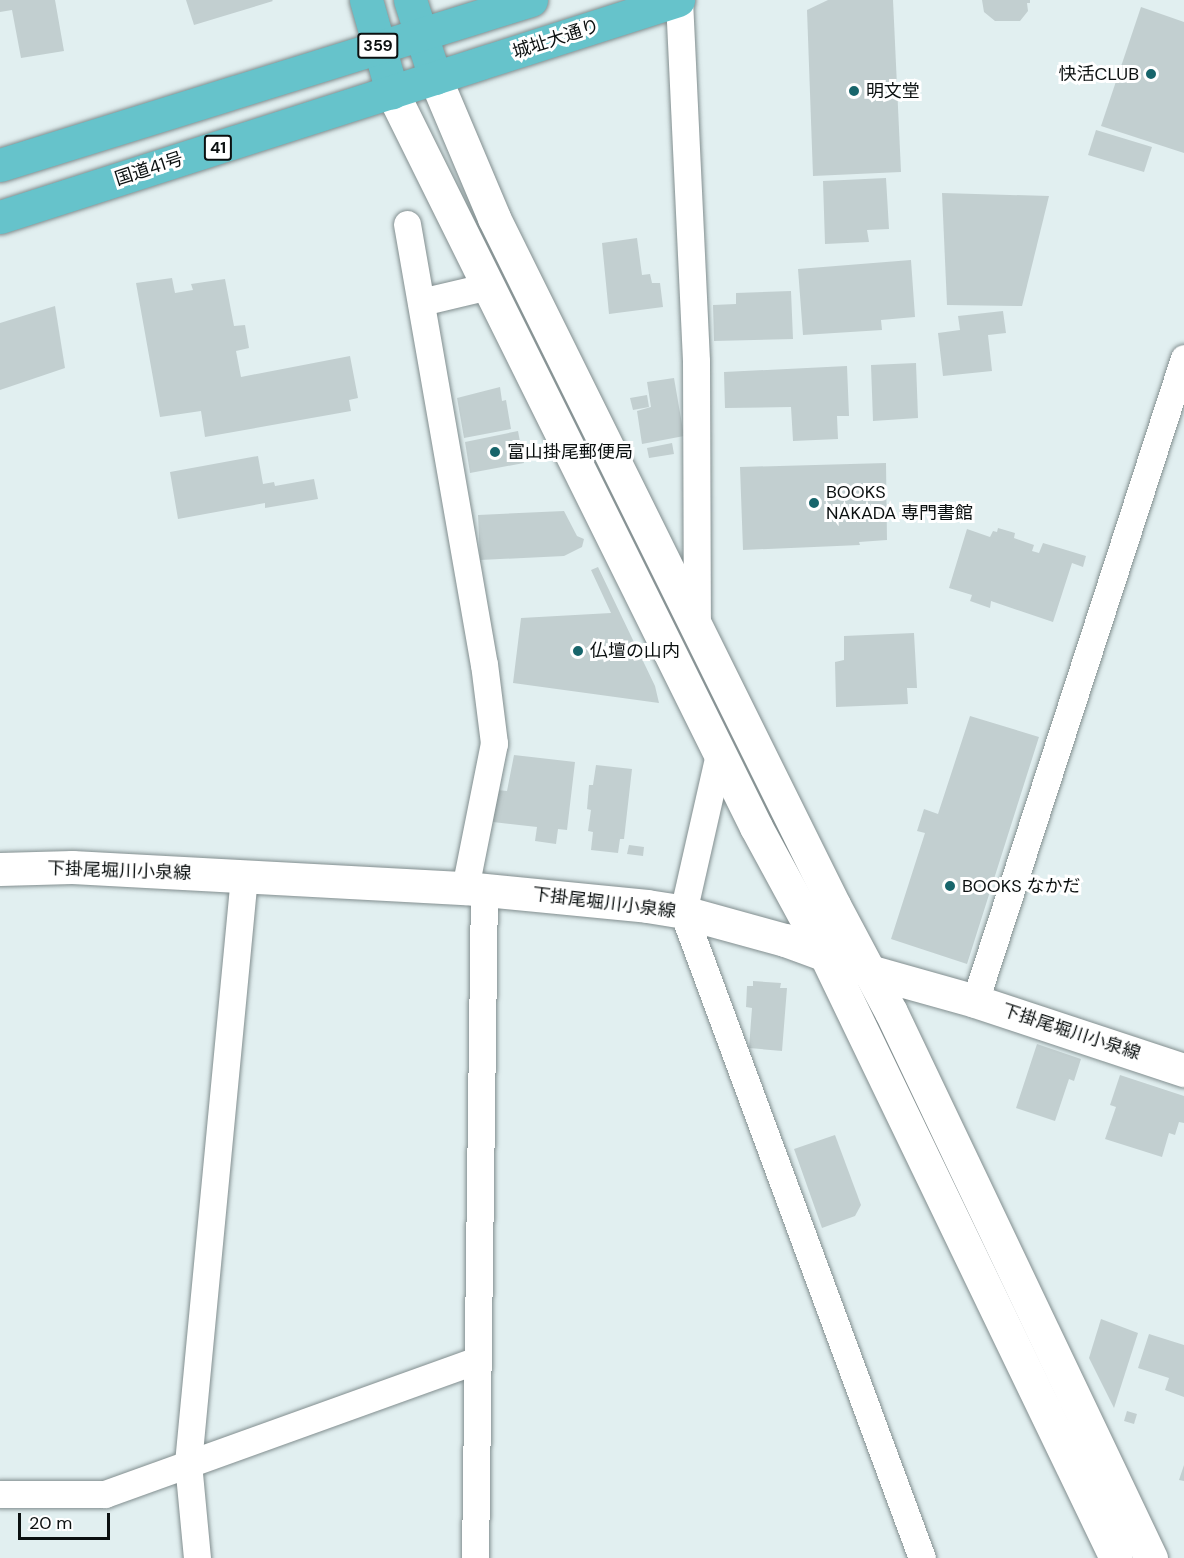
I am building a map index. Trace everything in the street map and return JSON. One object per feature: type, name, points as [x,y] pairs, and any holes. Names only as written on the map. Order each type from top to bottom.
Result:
[{"type":"highway","name":"359","points":[[366,0],[392,92]]},
{"type":"highway","name":"359","points":[[410,0],[435,78]]},
{"type":"highway","points":[[0,165],[421,32],[531,0]]},
{"type":"highway","name":"城址大通り","points":[[435,78],[678,0]]},
{"type":"highway","name":"国道41号","points":[[0,217],[435,78]]},
{"type":"street","points":[[678,0],[696,361],[697,625]]},
{"type":"street","points":[[435,78],[494,218],[834,905],[872,972],[1151,1558]]},
{"type":"street","points":[[392,92],[756,827],[825,954],[1116,1558]]},
{"type":"street","points":[[407,224],[484,664],[494,743],[474,889],[477,1360],[475,1558]]},
{"type":"street","points":[[421,302],[488,286]]},
{"type":"street","points":[[975,1001],[1184,358]]},
{"type":"street","points":[[720,754],[683,912],[922,1558]]},
{"type":"street","name":"下掛尾堀川小泉線","points":[[0,869],[72,867],[474,889],[647,906],[683,912],[825,954],[872,972],[975,1001],[1184,1070]]},
{"type":"street","points":[[197,1558],[188,1464],[244,876]]},
{"type":"street","points":[[0,1494],[105,1494],[477,1360]]},
{"type":"building","points":[[0,0],[55,0],[64,51],[21,58],[12,10],[0,12]]},
{"type":"building","points":[[186,0],[272,0],[273,1],[194,25]]},
{"type":"building","name":"明文堂","points":[[828,0],[893,0],[901,172],[813,176],[807,10]]},
{"type":"building","points":[[982,0],[1030,0],[1030,3],[1027,3],[1028,11],[1020,21],[995,21],[984,12]]},
{"type":"building","name":"快活CLUB","points":[[1141,7],[1184,22],[1184,153],[1101,126]]},
{"type":"building","points":[[1096,130],[1152,147],[1144,172],[1088,155]]},
{"type":"building","points":[[886,178],[889,229],[867,230],[869,242],[825,244],[823,181]]},
{"type":"building","points":[[942,193],[1049,196],[1022,306],[947,305]]},
{"type":"building","points":[[637,238],[642,275],[650,274],[652,283],[660,283],[663,307],[609,314],[602,243]]},
{"type":"building","points":[[911,260],[915,317],[881,320],[882,330],[803,335],[798,269]]},
{"type":"building","points":[[172,278],[175,293],[193,290],[191,284],[225,279],[234,326],[245,325],[249,348],[236,351],[241,377],[350,356],[358,398],[349,400],[351,411],[205,437],[201,411],[160,417],[136,283]]},
{"type":"building","points":[[791,291],[793,339],[714,341],[713,305],[736,304],[736,293]]},
{"type":"building","points":[[55,306],[65,368],[0,390],[0,323]]},
{"type":"building","points":[[1003,311],[1006,333],[988,335],[992,371],[943,376],[938,333],[960,330],[958,316]]},
{"type":"building","points":[[916,363],[918,418],[873,421],[871,365]]},
{"type":"building","points":[[847,366],[849,416],[837,416],[838,439],[793,441],[791,407],[725,408],[724,372]]},
{"type":"building","points":[[674,378],[684,436],[642,444],[637,411],[651,407],[647,382]]},
{"type":"building","points":[[500,387],[502,401],[506,400],[511,429],[464,438],[457,398]]},
{"type":"building","points":[[647,395],[649,407],[633,410],[630,398]]},
{"type":"building","points":[[518,431],[524,463],[470,473],[465,442]]},
{"type":"building","points":[[672,443],[674,454],[649,458],[647,448]]},
{"type":"building","points":[[258,456],[263,484],[274,482],[275,486],[314,479],[318,499],[265,508],[265,503],[178,519],[170,472]]},
{"type":"building","name":"BOOKS NAKADA 専門書館","points":[[886,463],[887,540],[859,542],[860,545],[743,550],[740,467]]},
{"type":"building","points":[[564,511],[577,536],[584,539],[582,547],[564,556],[480,560],[478,515]]},
{"type":"building","points":[[998,528],[1015,533],[1014,538],[1034,545],[1032,551],[1039,553],[1043,543],[1086,556],[1083,567],[1072,563],[1053,622],[991,601],[990,608],[970,601],[972,595],[949,588],[967,529],[990,537],[993,531],[997,532]]},
{"type":"building","name":"仏壇の山内","points":[[598,567],[655,686],[659,703],[513,683],[521,618],[611,613],[591,570]]},
{"type":"building","points":[[914,633],[917,688],[907,688],[908,704],[836,707],[835,662],[844,660],[844,636]]},
{"type":"building","name":"BOOKS なかだ","points":[[970,716],[1039,737],[967,964],[891,939],[925,833],[917,831],[924,809],[938,814]]},
{"type":"building","points":[[514,755],[575,762],[567,830],[558,829],[556,844],[535,841],[537,827],[493,822],[497,790],[507,791]]},
{"type":"building","points":[[596,765],[632,769],[624,839],[620,839],[618,853],[591,850],[593,832],[588,831],[591,810],[587,809],[589,785],[593,785]]},
{"type":"building","points":[[629,845],[644,847],[643,856],[627,854]]},
{"type":"building","points":[[753,981],[781,983],[780,988],[787,988],[782,1051],[749,1048],[752,1008],[746,1007],[747,986],[753,986]]},
{"type":"building","points":[[1037,1044],[1081,1059],[1074,1081],[1069,1079],[1055,1121],[1016,1108]]},
{"type":"building","points":[[1120,1075],[1184,1096],[1184,1123],[1179,1122],[1175,1135],[1169,1133],[1162,1157],[1105,1139],[1116,1107],[1110,1105]]},
{"type":"building","points":[[835,1135],[861,1205],[855,1216],[822,1228],[794,1149]]},
{"type":"building","points":[[1101,1319],[1138,1333],[1114,1408],[1089,1358]]},
{"type":"building","points":[[1149,1334],[1184,1345],[1184,1397],[1165,1390],[1169,1378],[1138,1368]]},
{"type":"building","points":[[1127,1411],[1137,1414],[1134,1424],[1124,1421]]},
{"type":"building","points":[[1184,1465],[1184,1481],[1179,1480]]},
{"type":"place","name":"快活CLUB","points":[[1151,74]]},
{"type":"place","name":"明文堂","points":[[854,91]]},
{"type":"place","name":"富山掛尾郵便局","points":[[495,452]]},
{"type":"place","name":"BOOKS NAKADA 専門書館","points":[[814,503]]},
{"type":"place","name":"仏壇の山内","points":[[578,651]]},
{"type":"place","name":"BOOKS なかだ","points":[[950,886]]}]
